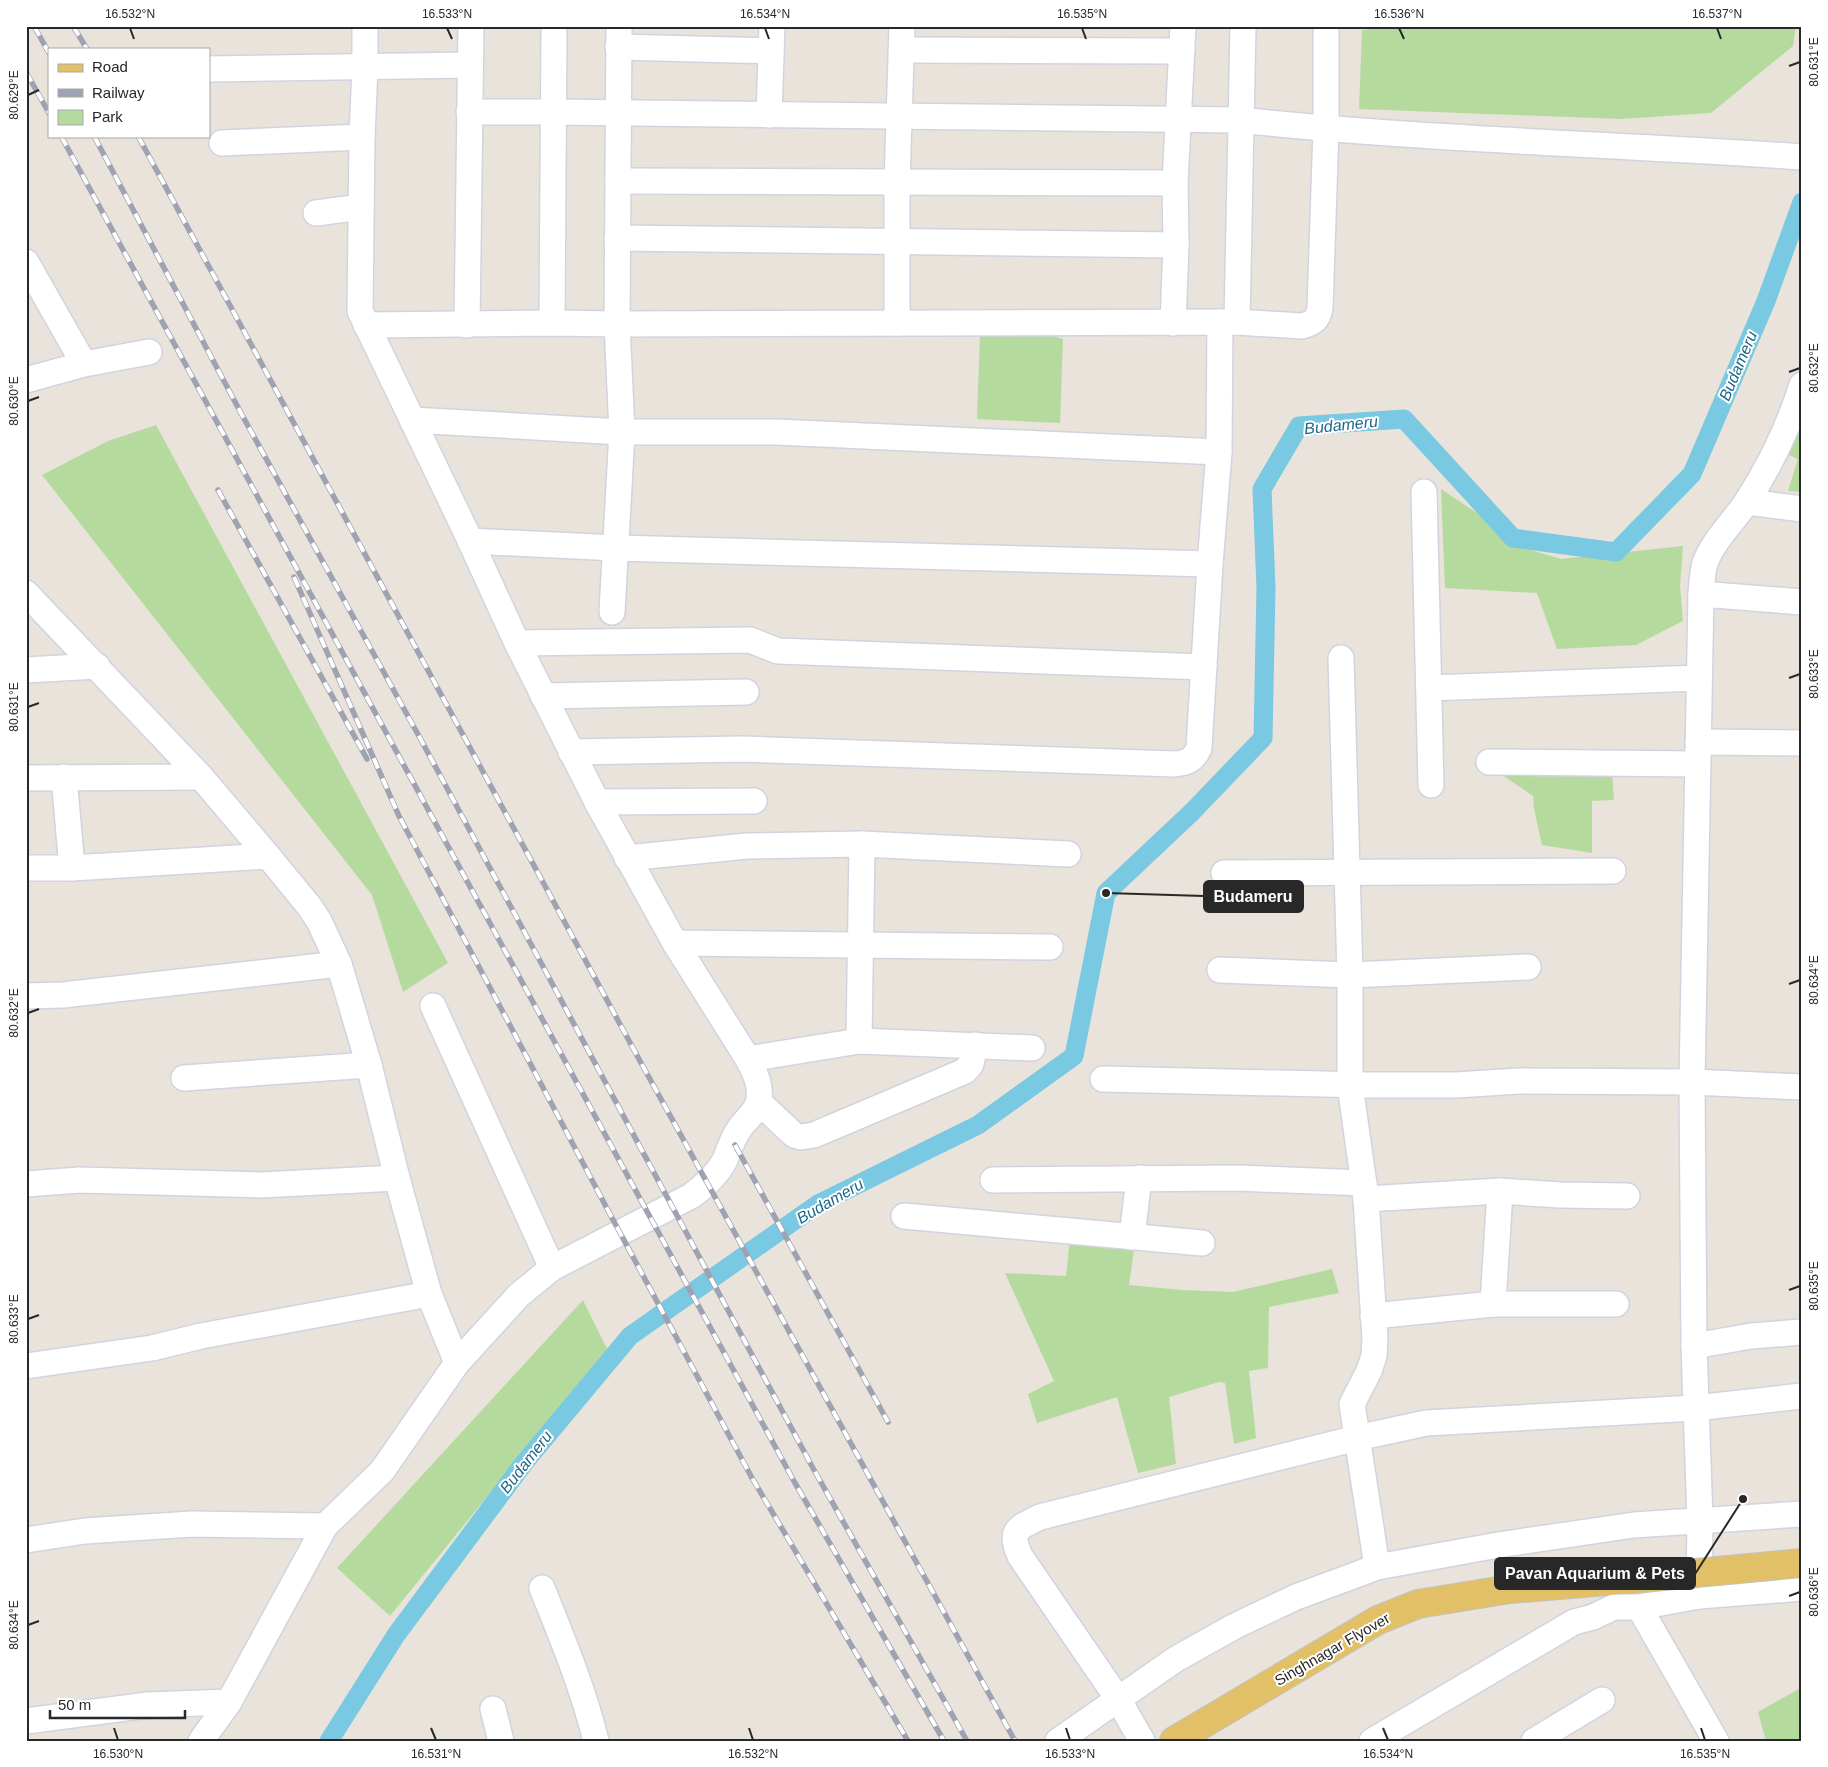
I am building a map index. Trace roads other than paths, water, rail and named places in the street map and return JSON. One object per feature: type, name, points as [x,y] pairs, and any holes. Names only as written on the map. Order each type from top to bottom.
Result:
[{"type":"main road","name":"Singhnagar Flyover","points":[[1174,1741],[1378,1620],[1418,1604],[1510,1589],[1802,1563]]},
{"type":"street","points":[[201,1741],[229,1702],[325,1526],[382,1471],[457,1363],[519,1295],[552,1268],[691,1196],[704,1187],[715,1175],[724,1161],[738,1130],[756,1110],[759,1102],[760,1090],[757,1076],[748,1059],[675,943],[627,858],[571,752],[517,643],[360,311],[365,26]]},
{"type":"street","points":[[467,325],[471,26]]},
{"type":"street","points":[[552,323],[554,26]]},
{"type":"street","points":[[769,115],[772,26]]},
{"type":"street","points":[[1173,323],[1176,246],[1175,183],[1183,26]]},
{"type":"street","points":[[571,752],[742,749],[1185,763],[1196,755],[1199,748],[1210,564],[1228,322],[1240,120],[1243,26]]},
{"type":"street","points":[[366,325],[1228,322],[1302,326],[1312,324],[1319,317],[1326,129],[1326,26]]},
{"type":"street","points":[[612,612],[622,432],[617,324],[618,36],[770,51]]},
{"type":"street","points":[[897,323],[897,183],[902,38],[1182,51]]},
{"type":"street","points":[[210,69],[470,65]]},
{"type":"street","points":[[469,112],[1240,120],[1326,129],[1802,157]]},
{"type":"street","points":[[222,143],[362,137]]},
{"type":"street","points":[[618,181],[1175,183]]},
{"type":"street","points":[[316,213],[361,207]]},
{"type":"street","points":[[617,238],[1176,246]]},
{"type":"street","points":[[26,262],[84,364]]},
{"type":"street","points":[[26,380],[84,364],[149,352]]},
{"type":"street","points":[[1699,1596],[1700,1520],[1695,1408],[1692,1082],[1701,594],[1705,564],[1711,552],[1746,502],[1785,432],[1802,385]]},
{"type":"street","points":[[412,420],[622,432],[777,432],[1219,452]]},
{"type":"street","points":[[1424,492],[1431,786]]},
{"type":"street","points":[[1746,502],[1802,509]]},
{"type":"street","points":[[470,541],[616,548],[1210,564]]},
{"type":"street","points":[[26,593],[201,777],[309,906],[328,937],[339,964],[368,1065],[429,1294],[457,1363]]},
{"type":"street","points":[[1701,594],[1802,602]]},
{"type":"street","points":[[517,643],[750,640],[778,651],[1204,667]]},
{"type":"street","points":[[1341,658],[1350,975],[1350,1085],[1365,1191],[1374,1356],[1369,1371],[1352,1404],[1377,1567]]},
{"type":"street","points":[[26,670],[97,666]]},
{"type":"street","points":[[1429,688],[1699,678]]},
{"type":"street","points":[[543,696],[746,692]]},
{"type":"street","points":[[1489,762],[1698,753],[1802,743]]},
{"type":"street","points":[[64,777],[72,868]]},
{"type":"street","points":[[26,778],[201,777]]},
{"type":"street","points":[[597,802],[754,801]]},
{"type":"street","points":[[627,858],[747,846],[862,844],[1068,854]]},
{"type":"street","points":[[859,1041],[862,844]]},
{"type":"street","points":[[26,868],[72,868],[268,856]]},
{"type":"street","points":[[1224,873],[1613,872]]},
{"type":"street","points":[[675,943],[1050,947]]},
{"type":"street","points":[[26,996],[63,994],[339,964]]},
{"type":"street","points":[[1220,970],[1350,975],[1528,967]]},
{"type":"street","points":[[433,1006],[552,1268]]},
{"type":"street","points":[[748,1059],[859,1041],[1032,1048]]},
{"type":"street","points":[[759,1102],[794,1135],[801,1137],[814,1135],[965,1071],[971,1064],[974,1045]]},
{"type":"street","points":[[184,1078],[368,1065]]},
{"type":"street","points":[[1103,1078],[1350,1085],[1456,1085],[1519,1081],[1692,1082],[1802,1087]]},
{"type":"street","points":[[26,1184],[80,1180],[261,1185],[397,1178]]},
{"type":"street","points":[[1132,1237],[1139,1178]]},
{"type":"street","points":[[992,1180],[1237,1178],[1365,1191],[1500,1191],[1560,1196],[1627,1196]]},
{"type":"street","points":[[1493,1304],[1500,1191]]},
{"type":"street","points":[[904,1216],[1202,1243]]},
{"type":"street","points":[[26,1366],[152,1348],[201,1336],[429,1294]]},
{"type":"street","points":[[1373,1316],[1493,1304],[1616,1304]]},
{"type":"street","points":[[1694,1346],[1751,1336],[1802,1332]]},
{"type":"street","points":[[1142,1741],[1118,1699],[1020,1556],[1014,1542],[1015,1534],[1022,1526],[1040,1517],[1357,1438],[1426,1423],[1695,1408],[1802,1396]]},
{"type":"street","points":[[1058,1741],[1176,1659],[1236,1626],[1296,1597],[1377,1567],[1634,1525],[1802,1514]]},
{"type":"street","points":[[26,1540],[85,1531],[192,1524],[325,1526]]},
{"type":"street","points":[[542,1588],[590,1715],[596,1741]]},
{"type":"street","points":[[1372,1741],[1574,1622],[1593,1617],[1614,1608],[1639,1607],[1699,1596],[1802,1588]]},
{"type":"street","points":[[1639,1607],[1716,1741]]},
{"type":"street","points":[[1534,1741],[1602,1700]]},
{"type":"street","points":[[26,1721],[148,1705],[229,1702]]},
{"type":"street","points":[[493,1709],[500,1741]]},
{"type":"waterway","name":"Budameru","points":[[329,1741],[396,1635],[524,1463],[630,1336],[818,1204],[978,1125],[1074,1056],[1106,893],[1192,812],[1263,738],[1266,588],[1262,489],[1299,426],[1404,419],[1513,538],[1616,552],[1692,474],[1766,301],[1802,202]]},
{"type":"railway","points":[[34,26],[48,51]]},
{"type":"railway","points":[[73,26],[86,48]]},
{"type":"railway","points":[[26,72],[48,111]]},
{"type":"railway","points":[[62,138],[795,1483],[944,1741]]},
{"type":"railway","points":[[95,138],[242,415],[420,738],[814,1470],[967,1741]]},
{"type":"railway","points":[[139,138],[640,1061],[1015,1741]]},
{"type":"railway","points":[[218,490],[367,759]]},
{"type":"railway","points":[[294,577],[399,816],[752,1478],[908,1741]]},
{"type":"railway","points":[[735,1145],[888,1422]]},
{"type":"place","name":"Budameru","points":[[1106,893]]},
{"type":"place","name":"Pavan Aquarium & Pets","points":[[1743,1499]]}]
